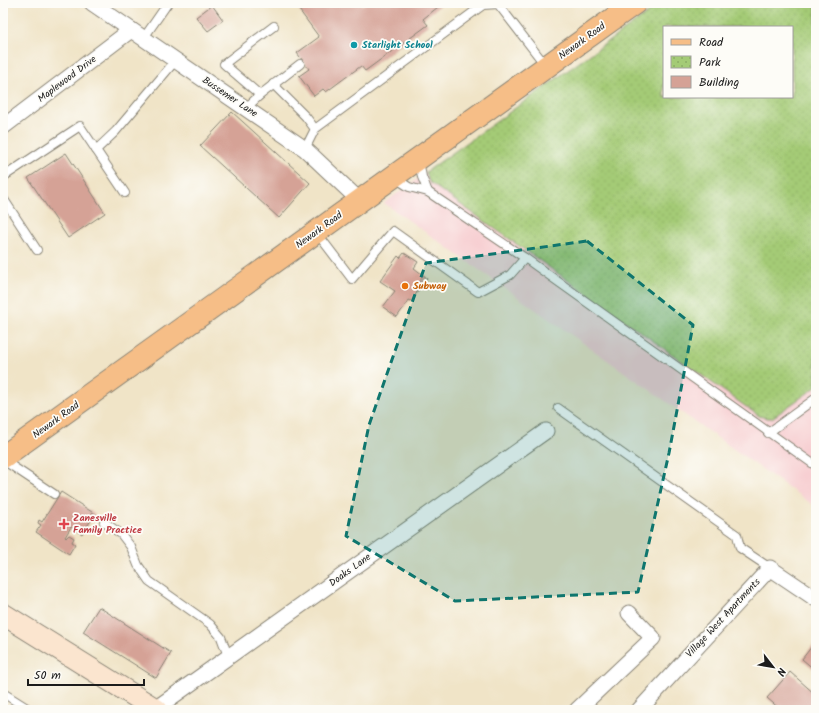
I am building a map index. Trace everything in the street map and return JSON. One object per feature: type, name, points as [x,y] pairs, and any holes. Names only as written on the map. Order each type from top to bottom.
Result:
[{"type":"main road","name":"Newark Road","points":[[3,458],[635,3]]},
{"type":"street","name":"Bussemer Lane","points":[[92,3],[305,149],[360,201]]},
{"type":"street","name":"Maplewood Drive","points":[[3,127],[137,35]]},
{"type":"street","name":"Doaks Lane","points":[[156,709],[228,656],[546,431]]},
{"type":"street","points":[[770,568],[816,599]]},
{"type":"street","name":"Village West Apartments","points":[[639,710],[770,568]]},
{"type":"street","points":[[578,710],[653,638],[629,613]]},
{"type":"street","points":[[3,614],[156,709]]},
{"type":"lane","points":[[137,35],[168,3]]},
{"type":"lane","points":[[305,149],[315,129],[483,5],[498,4],[547,66]]},
{"type":"lane","points":[[260,95],[224,64],[274,26]]},
{"type":"lane","points":[[96,150],[116,131],[176,60]]},
{"type":"lane","points":[[246,108],[273,84],[300,64]]},
{"type":"lane","points":[[273,84],[306,117],[315,129]]},
{"type":"lane","points":[[3,177],[80,126],[125,193]]},
{"type":"lane","points":[[419,158],[422,177],[428,192]]},
{"type":"lane","points":[[393,176],[410,187],[428,192],[525,258],[816,466]]},
{"type":"lane","points":[[3,198],[37,250]]},
{"type":"lane","points":[[316,232],[352,279],[394,231],[478,292],[510,275],[525,258]]},
{"type":"lane","points":[[768,433],[816,398]]},
{"type":"lane","points":[[558,408],[737,535],[740,548],[770,568]]},
{"type":"lane","points":[[3,458],[54,494]]},
{"type":"lane","points":[[104,522],[121,534],[131,546],[138,565],[150,581],[210,624],[221,637],[228,656]]},
{"type":"lane","points":[[3,693],[30,710]]},
{"type":"highlighted area","points":[[587,241],[693,325],[669,453],[638,592],[455,601],[346,536],[369,425],[426,263]]},
{"type":"shaded area","points":[[662,3],[816,3],[816,507],[384,203]]},
{"type":"green space","points":[[662,3],[816,3],[816,387],[772,418],[759,416],[429,182],[426,172]]},
{"type":"building","name":"Starlight School","points":[[294,3],[361,3],[363,5],[366,3],[443,3],[423,19],[428,25],[365,71],[361,66],[326,92],[323,89],[314,96],[299,76],[309,69],[297,53],[319,37]]},
{"type":"building","points":[[212,5],[223,20],[208,31],[196,17]]},
{"type":"building","points":[[232,112],[310,183],[279,218],[200,146]]},
{"type":"building","points":[[66,153],[105,213],[68,238],[28,178]]},
{"type":"building","name":"Subway","points":[[404,253],[418,262],[414,268],[427,278],[411,301],[409,300],[397,317],[383,307],[395,291],[380,281],[398,256],[400,258]]},
{"type":"building","name":"Zanesville Family Practice","points":[[61,492],[95,514],[82,534],[71,527],[65,537],[66,538],[69,535],[74,538],[72,542],[75,544],[69,554],[36,532],[41,525],[38,523],[39,520],[42,522]]},
{"type":"building","points":[[99,607],[171,653],[156,678],[83,632]]},
{"type":"building","points":[[816,641],[816,671],[802,659]]},
{"type":"building","points":[[790,672],[816,695],[816,710],[781,710],[767,698]]},
{"type":"place","name":"Starlight School","points":[[354,45]]},
{"type":"place","name":"Subway","points":[[405,286]]},
{"type":"place","name":"Zanesville Family Practice","points":[[64,524]]}]
